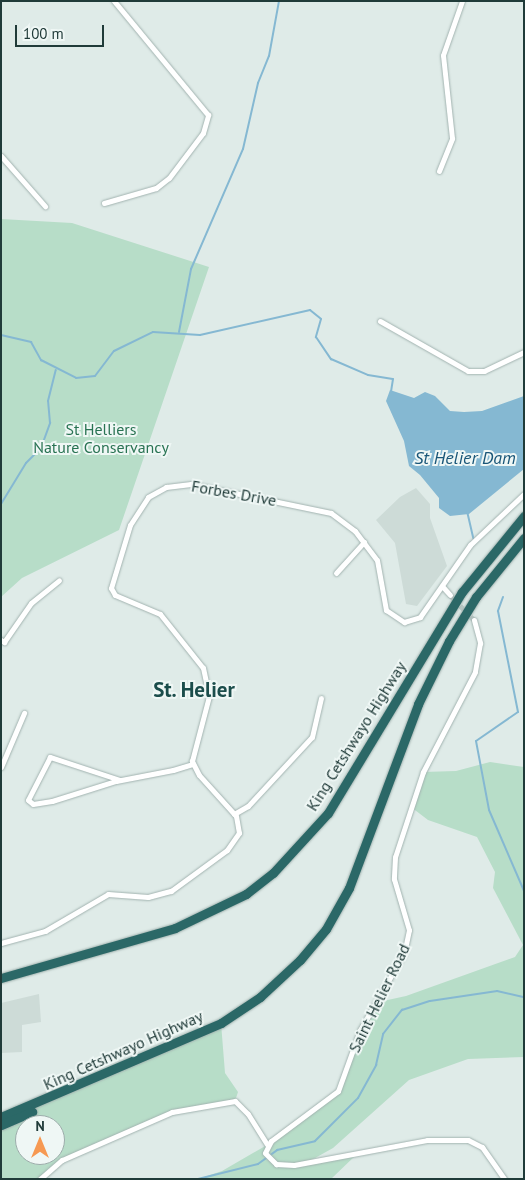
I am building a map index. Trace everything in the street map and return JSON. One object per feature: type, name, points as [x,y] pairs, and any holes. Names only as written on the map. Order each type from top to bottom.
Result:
[{"type":"highway","name":"King Cetshwayo Highway","points":[[1,978],[175,930],[246,894],[273,873],[308,837],[342,792],[462,592],[524,516]]},
{"type":"highway","name":"King Cetshwayo Highway","points":[[1,1117],[74,1089],[208,1030],[260,997],[320,936],[361,861],[430,678],[476,597],[524,538]]},
{"type":"highway","points":[[1,1125],[74,1089]]},
{"type":"street","points":[[104,203],[156,188],[169,178],[203,133],[208,115],[114,1]]},
{"type":"street","points":[[439,171],[452,138],[443,55],[462,1]]},
{"type":"street","points":[[1,156],[45,206]]},
{"type":"street","points":[[380,321],[468,371],[484,371],[524,352]]},
{"type":"street","name":"Forbes Drive","points":[[193,764],[193,750],[209,696],[204,668],[160,614],[115,596],[111,588],[140,505],[166,487],[198,486],[319,508],[343,520],[364,542],[380,567],[383,603],[396,620],[404,622],[420,617],[442,586]]},
{"type":"street","points":[[450,595],[442,586],[470,545],[524,494]]},
{"type":"street","points":[[336,573],[364,542]]},
{"type":"street","points":[[3,641],[23,611],[59,580]]},
{"type":"street","name":"Saint Helier Road","points":[[267,1145],[338,1091],[360,1030],[404,953],[408,926],[393,864],[424,772],[475,672],[480,644],[474,620]]},
{"type":"street","points":[[234,814],[248,806],[312,736],[321,698]]},
{"type":"street","points":[[1,767],[24,713]]},
{"type":"street","points":[[1,942],[45,931],[108,894],[148,897],[178,887],[231,846],[239,833],[234,814],[193,764],[120,780],[52,801],[33,804],[28,800],[50,757],[120,780]]},
{"type":"street","points":[[40,1179],[62,1160],[172,1112],[235,1101],[248,1114],[267,1145],[265,1156],[272,1162],[294,1165],[427,1140],[462,1140],[482,1146],[504,1179]]},
{"type":"shaded area","points":[[416,488],[430,504],[430,518],[447,566],[417,606],[406,604],[395,543],[376,520],[400,497]]},
{"type":"shaded area","points":[[39,994],[41,1022],[22,1025],[22,1052],[1,1053],[1,1003]]},
{"type":"green space","name":"St Helliers Nature Conservancy","points":[[1,219],[72,223],[209,267],[119,530],[22,578],[1,597]]},
{"type":"green space","points":[[490,762],[524,767],[524,1057],[468,1059],[409,1080],[333,1148],[308,1162],[356,1155],[331,1179],[198,1179],[222,1171],[267,1145],[334,1096],[374,1003],[406,996],[515,957],[523,945],[493,888],[495,872],[477,837],[428,820],[411,807],[423,772],[456,771]]},
{"type":"green space","points":[[221,1023],[225,1073],[238,1092],[235,1101],[184,1110],[65,1159],[65,1115],[15,1115],[15,1165],[56,1165],[40,1179],[1,1179],[1,1117]]},
{"type":"water","name":"St Helier Dam","points":[[390,390],[414,398],[425,392],[435,396],[450,411],[464,412],[482,411],[524,396],[524,469],[469,514],[450,516],[439,508],[439,498],[420,475],[409,466],[404,441],[386,401]]},
{"type":"waterway","points":[[179,332],[191,269],[243,149],[258,83],[269,56],[279,1]]},
{"type":"waterway","points":[[1,335],[31,342],[41,360],[76,378],[95,376],[114,351],[153,332],[200,335],[310,310],[321,319],[316,337],[331,359],[368,375],[393,379],[391,391]]},
{"type":"waterway","points":[[1,504],[26,463],[41,448],[50,423],[48,401],[56,370]]},
{"type":"waterway","points":[[467,511],[473,538]]},
{"type":"waterway","points":[[503,597],[498,611],[518,712],[476,741],[489,810],[524,891]]},
{"type":"waterway","points":[[198,1179],[258,1164],[277,1150],[315,1141],[358,1098],[376,1065],[383,1034],[402,1010],[430,1001],[497,991],[524,997]]},
{"type":"tunnel","points":[[450,595],[474,620]]},
{"type":"district","name":"St. Helier","points":[[194,690]]}]
